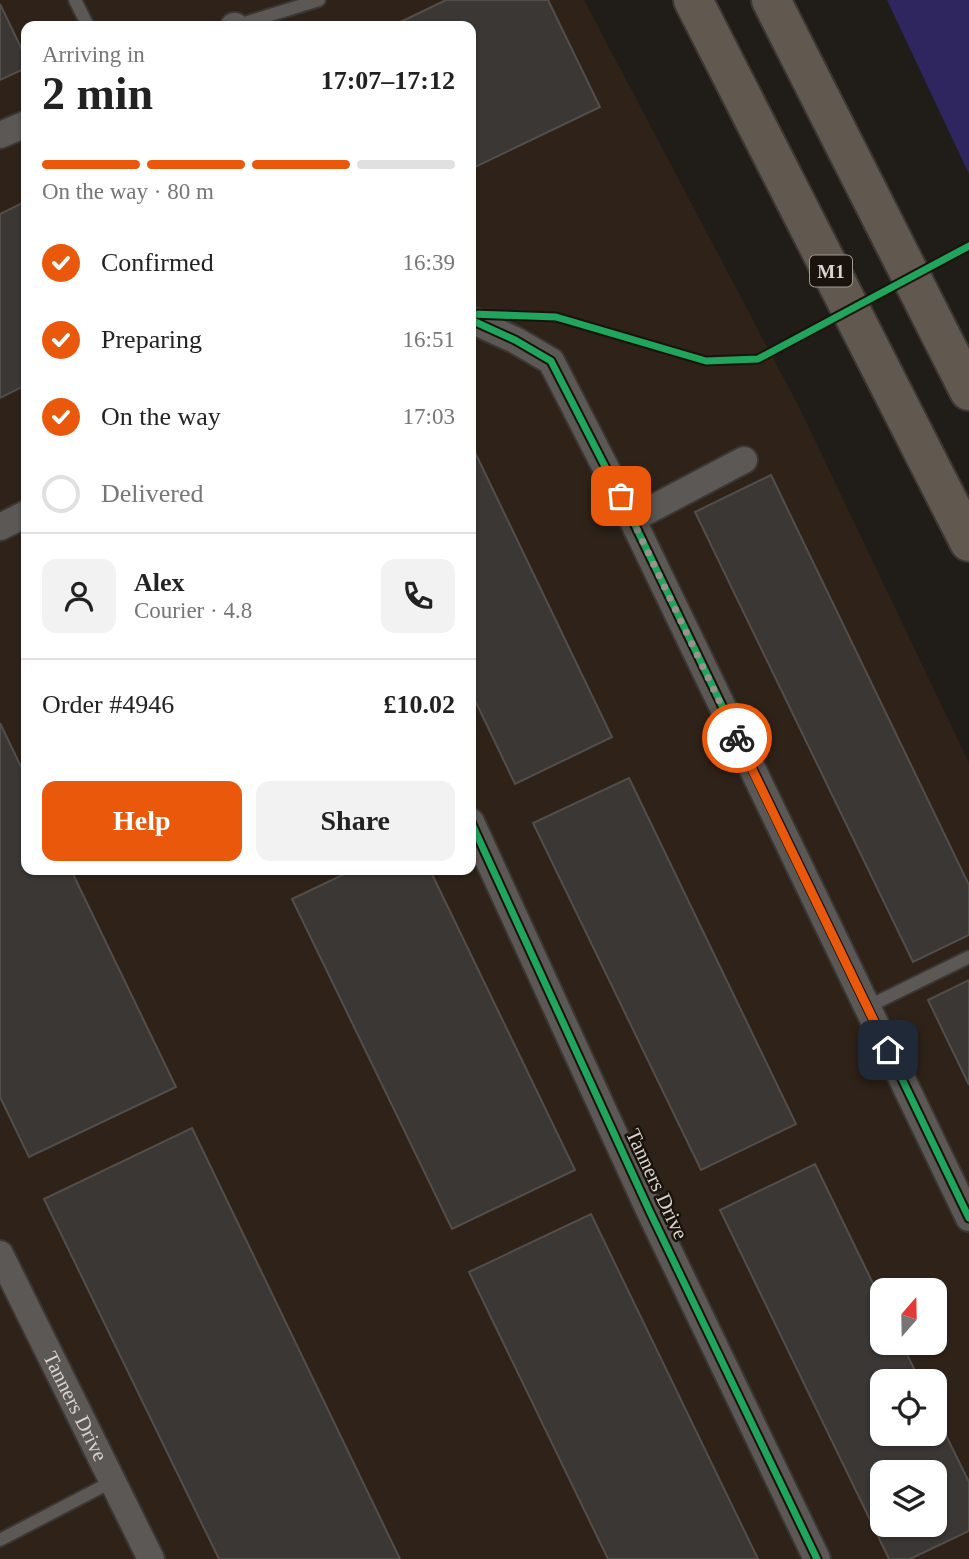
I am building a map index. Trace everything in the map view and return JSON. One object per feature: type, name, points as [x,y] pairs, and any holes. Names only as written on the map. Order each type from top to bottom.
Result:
[{"type":"highway","name":"M1","points":[[693,0],[969,542]]},
{"type":"highway","points":[[771,0],[969,391]]},
{"type":"street","points":[[0,135],[21,126]]},
{"type":"street","points":[[476,322],[515,340],[551,362],[632,519],[969,1218]]},
{"type":"street","points":[[632,519],[744,460]]},
{"type":"street","points":[[0,527],[21,516]]},
{"type":"street","name":"Tanners Drive","points":[[476,833],[650,1212],[817,1559]]},
{"type":"street","name":"Tanners Drive","points":[[0,1254],[151,1559]]},
{"type":"lane","points":[[75,0],[86,21]]},
{"type":"lane","points":[[251,21],[319,0]]},
{"type":"lane","points":[[867,1007],[969,957]]},
{"type":"lane","points":[[0,1539],[113,1481]]},
{"type":"shaded area","points":[[0,0],[584,0],[802,413],[969,763],[969,1559],[0,1559]]},
{"type":"shaded area","points":[[887,0],[969,0],[969,174]]},
{"type":"building","points":[[446,0],[548,0],[600,107],[476,167],[476,21],[402,21]]},
{"type":"building","points":[[0,4],[21,48],[21,70],[0,80]]},
{"type":"building","points":[[21,204],[21,388],[0,398],[0,214]]},
{"type":"building","points":[[476,454],[612,737],[515,784],[476,702]]},
{"type":"building","points":[[771,475],[969,885],[969,935],[913,962],[695,512]]},
{"type":"building","points":[[0,723],[21,767],[21,875],[73,875],[176,1087],[29,1157],[0,1097]]},
{"type":"building","points":[[629,778],[796,1124],[701,1170],[533,823]]},
{"type":"building","points":[[342,875],[432,875],[575,1170],[452,1229],[292,899]]},
{"type":"building","points":[[969,980],[969,1085],[928,1000]]},
{"type":"building","points":[[192,1128],[400,1559],[219,1559],[44,1199]]},
{"type":"building","points":[[815,1164],[870,1278],[870,1355],[907,1355],[914,1369],[870,1369],[870,1446],[947,1446],[947,1437],[969,1482],[969,1531],[910,1559],[889,1559],[878,1537],[947,1537],[947,1460],[870,1460],[870,1520],[720,1210]]},
{"type":"building","points":[[591,1214],[758,1559],[608,1559],[469,1272]]},
{"type":"cycle path","points":[[476,314],[556,317],[706,361],[758,359],[969,246]]},
{"type":"cycle path","points":[[476,322],[515,340],[551,361],[632,519],[969,1218]]},
{"type":"cycle path","points":[[476,833],[650,1212],[817,1559]]},
{"type":"way so far","points":[[621,496],[737,738]]},
{"type":"route","points":[[737,738],[888,1050]]}]
